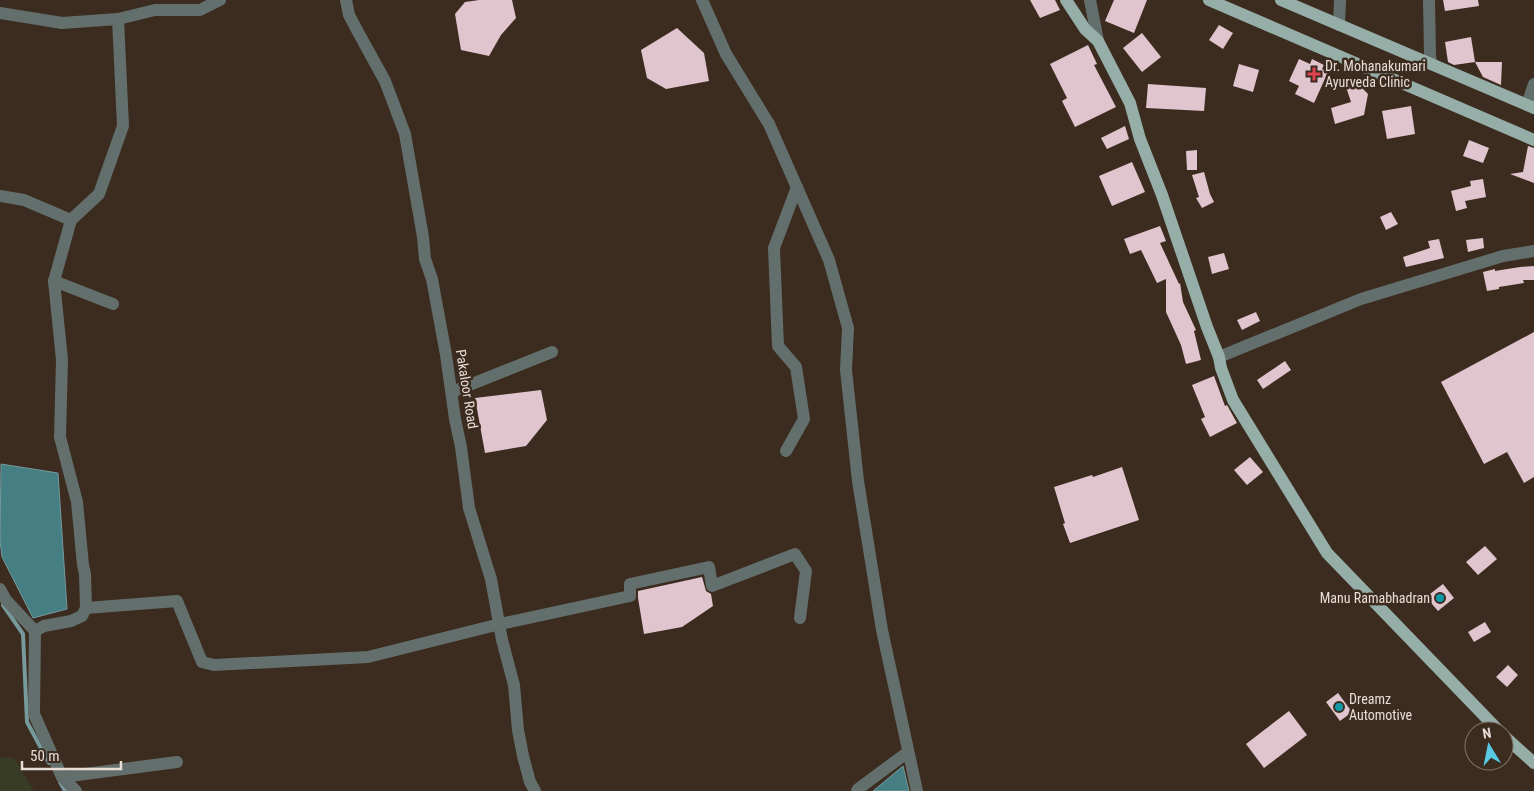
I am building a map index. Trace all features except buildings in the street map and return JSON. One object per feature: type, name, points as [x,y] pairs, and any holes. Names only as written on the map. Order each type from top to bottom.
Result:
[{"type":"main road","points":[[1066,0],[1085,29],[1098,41],[1130,103],[1140,139],[1162,195],[1233,400],[1327,554],[1489,721]]},
{"type":"main road","points":[[1209,0],[1534,140]]},
{"type":"main road","points":[[1281,0],[1530,106]]},
{"type":"main road","points":[[1514,745],[1534,763]]},
{"type":"street","points":[[0,13],[62,23],[118,20],[155,10],[200,10],[220,0]]},
{"type":"street","name":"Pakaloor Road","points":[[346,0],[350,15],[386,81],[406,134],[425,259],[432,279],[452,392],[468,508],[491,579],[514,685],[518,730],[523,756],[530,782],[535,791]]},
{"type":"street","points":[[702,0],[726,54],[769,124],[829,260],[848,328],[846,370],[858,481],[882,630],[917,791]]},
{"type":"street","points":[[1339,25],[1340,0]]},
{"type":"street","points":[[1429,0],[1431,64]]},
{"type":"street","points":[[1093,3],[1098,41]]},
{"type":"street","points":[[35,631],[44,626],[71,622],[82,616],[86,608],[86,574],[83,565],[78,502],[60,437],[62,360],[54,281],[71,220],[99,194],[123,126],[118,20]]},
{"type":"street","points":[[1530,106],[1534,84]]},
{"type":"street","points":[[786,451],[804,419],[796,367],[778,346],[774,248],[797,187]]},
{"type":"street","points":[[0,196],[24,200],[71,220]]},
{"type":"street","points":[[1219,357],[1361,299],[1503,256],[1534,250]]},
{"type":"street","points":[[54,281],[113,304]]},
{"type":"street","points":[[452,392],[552,352]]},
{"type":"street","points":[[86,608],[177,601],[202,662],[214,665],[368,657],[500,624],[630,596],[630,584],[709,567],[712,586],[795,554],[806,571],[800,618]]},
{"type":"street","points":[[0,589],[6,600],[35,631],[34,714],[62,777],[76,791]]},
{"type":"street","points":[[857,791],[908,752]]},
{"type":"street","points":[[62,777],[177,762]]},
{"type":"green space","points":[[0,757],[14,758],[34,791],[0,791]]},
{"type":"water","points":[[1,464],[58,473],[67,609],[33,618],[2,557],[0,541]]},
{"type":"water","points":[[903,766],[909,791],[873,791]]},
{"type":"waterway","points":[[3,605],[23,634],[27,722],[49,763]]},
{"type":"waterway","points":[[60,782],[65,791]]},
{"type":"place","name":"Dr. Mohanakumari Ayurveda Clinic","points":[[1314,74]]},
{"type":"place","name":"Manu Ramabhadran","points":[[1440,598]]},
{"type":"place","name":"Dreamz Automotive","points":[[1339,707]]}]
